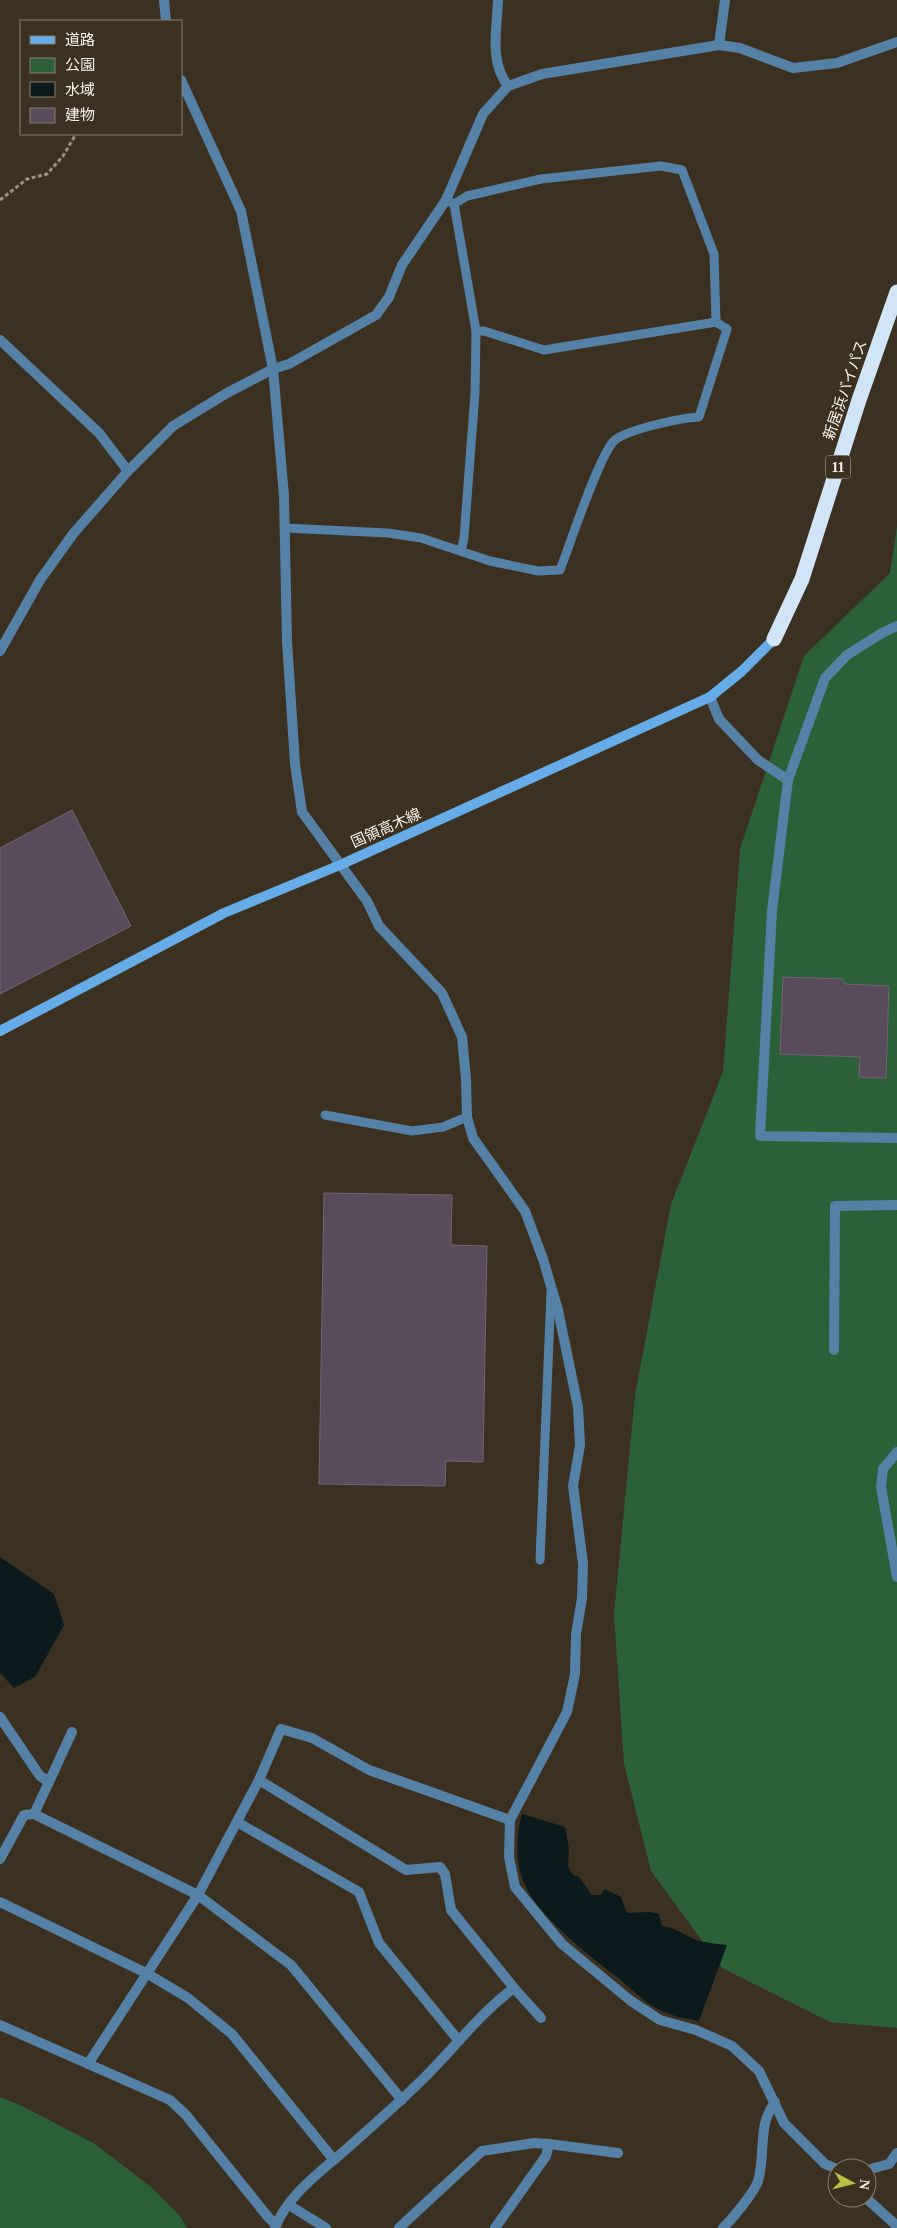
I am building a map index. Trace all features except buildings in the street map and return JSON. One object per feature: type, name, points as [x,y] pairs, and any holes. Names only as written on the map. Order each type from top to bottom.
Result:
[{"type":"highway","name":"新居浜バイパス","points":[[774,640],[802,579],[856,409],[897,292]]},
{"type":"main road","name":"国領高木線","points":[[0,1031],[224,913],[340,866],[710,697],[742,671],[774,640]]},
{"type":"street","points":[[164,0],[166,20]]},
{"type":"street","points":[[498,0],[496,60],[500,75],[508,86]]},
{"type":"street","points":[[719,45],[725,0]]},
{"type":"street","points":[[0,651],[40,580],[73,534],[128,471],[173,426],[228,393],[289,364],[376,315],[389,297],[402,265],[450,202],[482,114],[508,86],[542,74],[719,45],[740,48],[794,68],[837,64],[897,42]]},
{"type":"street","points":[[182,82],[241,210],[274,370],[285,528],[287,641],[295,764],[302,812],[367,901],[379,926],[442,993],[462,1038],[467,1117],[473,1138],[525,1211],[558,1310],[578,1407],[580,1445],[573,1486],[583,1564],[582,1598],[576,1634],[575,1674],[567,1712],[510,1820],[509,1857],[515,1888],[562,1944],[631,2001],[660,2020],[696,2030],[732,2046],[759,2071],[784,2123],[827,2165]]},
{"type":"street","points":[[0,340],[99,433],[128,471]]},
{"type":"street","points":[[897,626],[847,655],[825,678],[788,780],[772,910],[760,1136],[897,1138]]},
{"type":"street","points":[[710,697],[719,718],[758,760],[788,780]]},
{"type":"street","points":[[834,1350],[835,1206],[897,1205]]},
{"type":"street","points":[[897,1452],[883,1469],[880,1488],[897,1577]]},
{"type":"street","points":[[0,1717],[40,1776],[49,1782]]},
{"type":"street","points":[[88,2064],[198,1895],[259,1780],[281,1728],[312,1738],[369,1770],[510,1820]]},
{"type":"street","points":[[34,1814],[72,1732]]},
{"type":"street","points":[[259,1780],[406,1870],[440,1867],[445,1874],[451,1910],[514,1988],[541,2018]]},
{"type":"street","points":[[0,1859],[24,1815],[34,1814],[198,1895],[291,1965],[402,2100]]},
{"type":"street","points":[[237,1822],[360,1892],[379,1942],[459,2041]]},
{"type":"street","points":[[0,1902],[148,1974],[188,1998],[232,2034],[334,2160]]},
{"type":"street","points":[[0,2025],[170,2100],[186,2115],[276,2226],[288,2205],[307,2184],[402,2100],[492,2004],[514,1988]]},
{"type":"street","points":[[723,2228],[733,2218],[758,2182],[767,2113],[775,2102]]},
{"type":"street","points":[[399,2228],[482,2151],[534,2144],[549,2144],[618,2153]]},
{"type":"street","points":[[495,2228],[546,2156],[549,2144]]},
{"type":"street","points":[[877,2167],[889,2164],[897,2153]]},
{"type":"street","points":[[288,2205],[326,2228]]},
{"type":"street","points":[[877,2208],[897,2226]]},
{"type":"lane","points":[[461,551],[464,538],[475,393],[476,330],[450,202],[541,178],[661,166],[682,170],[714,254],[716,322]]},
{"type":"lane","points":[[285,528],[388,533],[421,538],[490,561],[538,571],[560,570],[603,457],[615,440],[640,430],[683,418],[699,417],[727,329],[716,322],[544,350],[476,330]]},
{"type":"lane","points":[[325,1115],[412,1131],[443,1127],[467,1117]]},
{"type":"lane","points":[[540,1560],[551,1287]]},
{"type":"path","points":[[0,200],[27,179],[47,174],[63,156],[75,135]]},
{"type":"green space","points":[[897,526],[897,2028],[830,2022],[722,1968],[651,1871],[624,1764],[614,1614],[635,1395],[671,1204],[723,1072],[740,849],[804,656],[890,573]]},
{"type":"green space","points":[[0,2097],[22,2106],[95,2144],[151,2187],[180,2216],[187,2228],[0,2228]]},
{"type":"water","points":[[0,1557],[54,1594],[64,1625],[35,1677],[14,1688],[0,1673]]},
{"type":"water","points":[[522,1814],[565,1827],[569,1849],[568,1866],[573,1875],[579,1877],[592,1895],[600,1895],[605,1889],[621,1897],[627,1913],[650,1912],[659,1914],[662,1926],[672,1928],[699,1941],[727,1945],[699,2021],[672,2015],[647,2003],[569,1938],[543,1912],[525,1885],[519,1868],[518,1841]]}]
